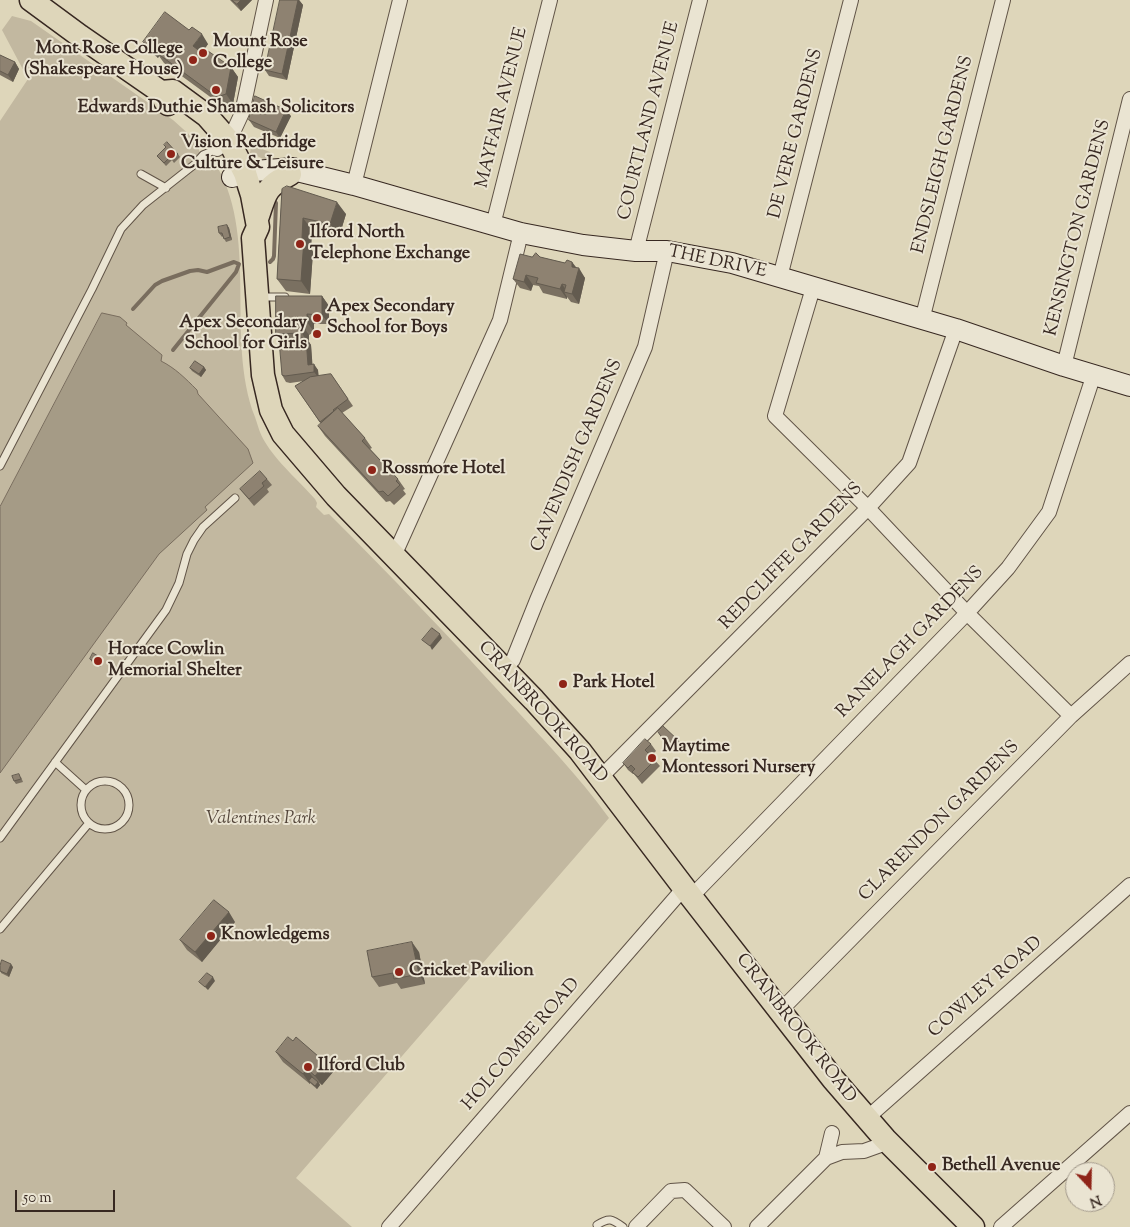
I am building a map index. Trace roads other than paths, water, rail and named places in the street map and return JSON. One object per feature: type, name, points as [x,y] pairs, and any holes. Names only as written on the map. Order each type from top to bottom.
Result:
[{"type":"main road","name":"CRANBROOK ROAD","points":[[31,0],[161,92],[165,102],[223,145],[241,181],[255,229],[263,375],[271,410],[283,434],[336,496],[549,716],[602,777],[688,893],[866,1119],[973,1227]]},
{"type":"main road","points":[[255,229],[269,187],[293,172]]},
{"type":"street","points":[[223,145],[242,113],[266,0]]},
{"type":"street","points":[[354,185],[400,0]]},
{"type":"street","name":"MAYFAIR AVENUE","points":[[493,225],[550,0]]},
{"type":"street","name":"COURTLAND AVENUE","points":[[636,251],[700,0]]},
{"type":"street","name":"DE VERE GARDENS","points":[[780,277],[850,0]]},
{"type":"street","name":"ENDSLEIGH GARDENS","points":[[922,320],[1003,0]]},
{"type":"street","name":"KENSINGTON GARDENS","points":[[1064,366],[1130,99]]},
{"type":"street","name":"THE DRIVE","points":[[241,181],[293,172],[354,185],[521,233],[583,245],[636,251],[667,251],[732,263],[956,330],[1130,386]]},
{"type":"street","points":[[394,556],[500,320],[521,233]]},
{"type":"street","name":"CAVENDISH GARDENS","points":[[504,668],[513,660],[536,600],[646,347],[667,251]]},
{"type":"street","points":[[813,288],[775,416],[868,508],[966,614],[1070,716]]},
{"type":"street","name":"REDCLIFFE GARDENS","points":[[602,777],[868,508],[909,463],[956,330]]},
{"type":"street","name":"RANELAGH GARDENS","points":[[688,893],[966,614],[1008,568],[1049,512],[1094,374]]},
{"type":"street","name":"CLARENDON GARDENS","points":[[780,1011],[1070,716],[1130,663]]},
{"type":"street","name":"COWLEY ROAD","points":[[866,1119],[1130,885]]},
{"type":"street","name":"HOLCOMBE ROAD","points":[[389,1227],[670,904],[688,893]]},
{"type":"street","points":[[1001,1227],[1130,1113]]},
{"type":"street","points":[[826,1158],[832,1132]]},
{"type":"street","points":[[757,1227],[820,1162],[842,1152],[864,1151],[878,1146],[885,1139]]},
{"type":"street","points":[[636,1227],[671,1191],[685,1190],[724,1227]]},
{"type":"lane","points":[[0,466],[121,229],[143,205],[195,164],[203,155],[223,145]]},
{"type":"lane","points":[[141,174],[166,188]]},
{"type":"lane","points":[[258,297],[290,297]]},
{"type":"lane","points":[[0,838],[166,610],[179,583],[187,554],[194,540],[203,527],[235,498]]},
{"type":"lane","points":[[55,762],[86,790]]},
{"type":"lane","points":[[111,781],[118,784],[124,789],[130,804],[124,820],[119,825],[104,829],[89,823],[82,811],[81,803],[86,790],[97,782],[111,781]]},
{"type":"lane","points":[[0,929],[89,823]]},
{"type":"lane","points":[[597,1225],[604,1220],[613,1220],[623,1227]]},
{"type":"waterway","points":[[270,262],[274,256],[276,203]]},
{"type":"waterway","points":[[133,309],[155,285],[162,281],[190,271],[207,272],[234,262],[239,264],[236,272],[173,350]]},
{"type":"place","name":"Mount Rose College","points":[[203,53]]},
{"type":"place","name":"Mont Rose College (Shakespeare House)","points":[[193,60]]},
{"type":"place","name":"Edwards Duthie Shamash Solicitors","points":[[216,90]]},
{"type":"place","name":"Vision Redbridge Culture & Leisure","points":[[171,154]]},
{"type":"place","name":"Ilford North Telephone Exchange","points":[[300,244]]},
{"type":"place","name":"Apex Secondary School for Boys","points":[[317,318]]},
{"type":"place","name":"Apex Secondary School for Girls","points":[[317,334]]},
{"type":"place","name":"Rossmore Hotel","points":[[372,470]]},
{"type":"place","name":"Horace Cowlin Memorial Shelter","points":[[98,661]]},
{"type":"place","name":"Park Hotel","points":[[563,684]]},
{"type":"place","name":"Maytime Montessori Nursery","points":[[652,758]]},
{"type":"place","name":"Knowledgems","points":[[211,936]]},
{"type":"place","name":"Cricket Pavilion","points":[[399,972]]},
{"type":"place","name":"Ilford Club","points":[[308,1067]]},
{"type":"place","name":"Bethell Avenue","points":[[932,1167]]},
{"type":"park label","name":"Valentines Park","points":[[261,820]]}]
